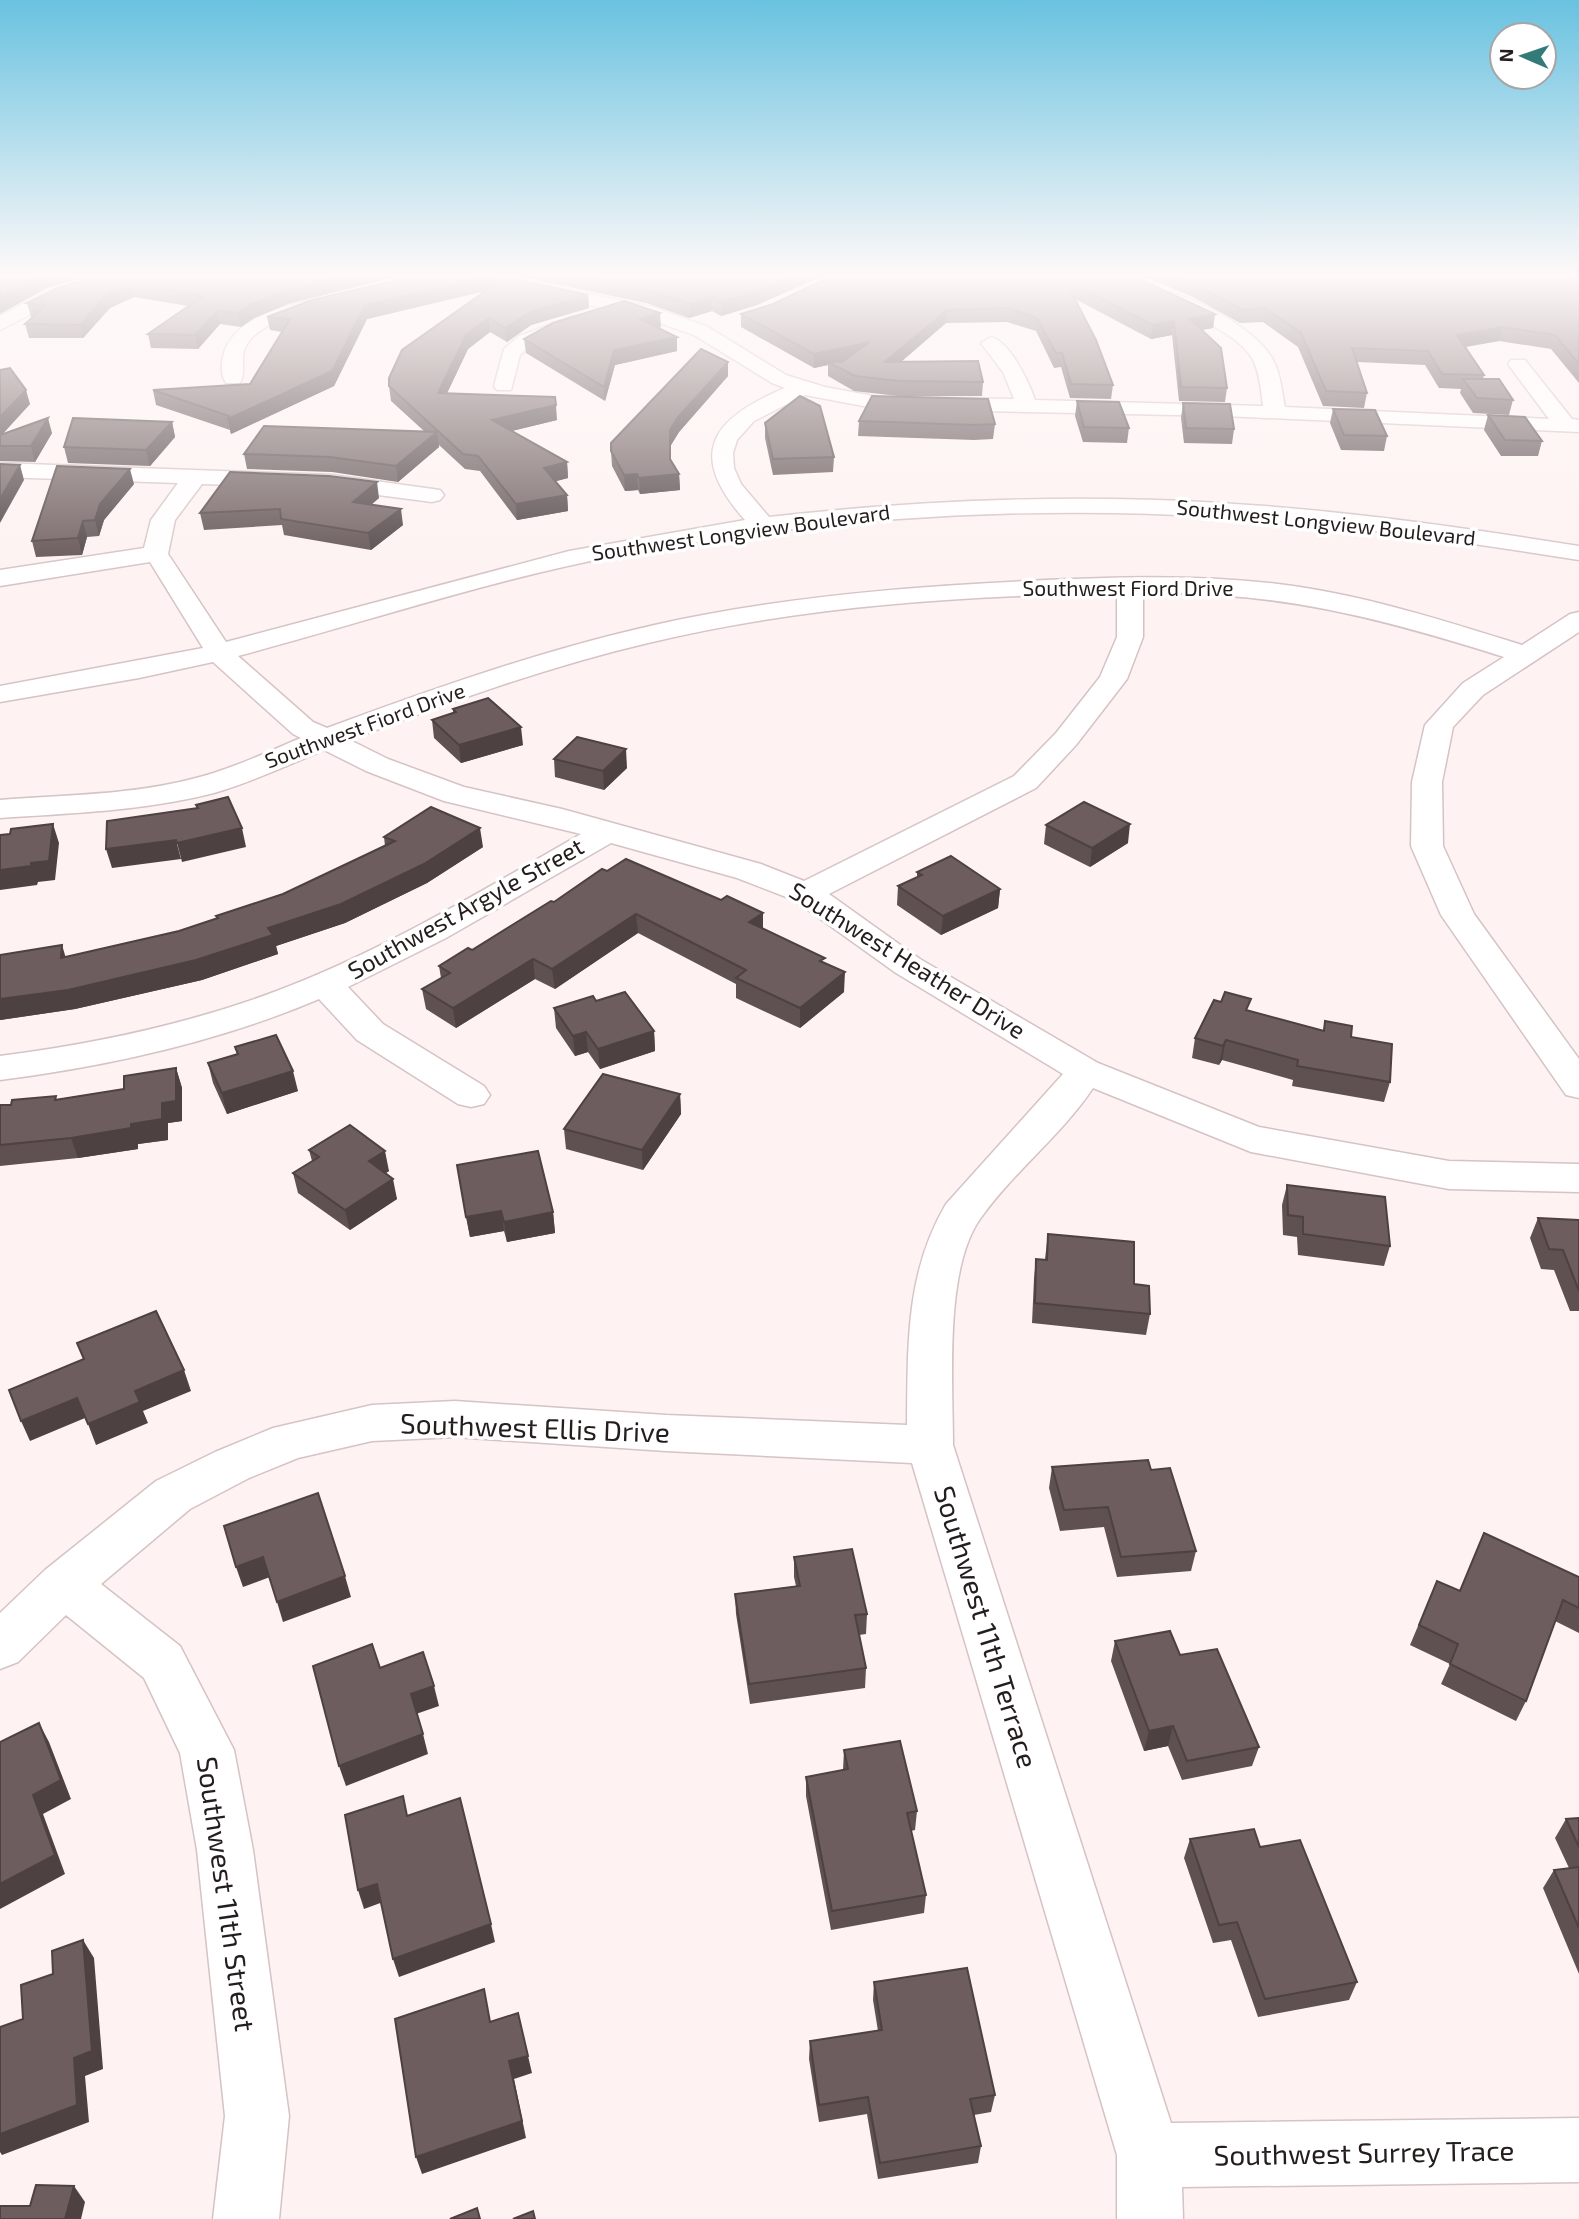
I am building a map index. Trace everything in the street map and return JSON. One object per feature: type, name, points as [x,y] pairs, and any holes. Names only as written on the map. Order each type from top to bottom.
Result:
[{"type":"street","points":[[504,386],[506,379]]},
{"type":"street","points":[[778,379],[803,388],[879,403],[1275,412],[1422,422],[1572,425]]},
{"type":"street","points":[[1017,379],[1027,407]]},
{"type":"street","points":[[1268,379],[1275,412]]},
{"type":"street","points":[[1531,379],[1572,425]]},
{"type":"street","points":[[763,525],[736,494],[722,468],[723,445],[743,417],[803,388]]},
{"type":"street","points":[[0,470],[332,482],[432,495]]},
{"type":"street","points":[[0,578],[156,554],[157,531],[167,511],[195,478]]},
{"type":"street","name":"Southwest Longview Boulevard","points":[[0,694],[219,653],[533,566],[624,547],[763,525],[901,509],[1133,505],[1250,511],[1372,523],[1579,553]]},
{"type":"street","name":"Southwest Heather Drive","points":[[156,554],[176,581],[219,653],[303,728],[377,765],[455,794],[749,871],[806,893],[908,966],[1085,1071],[1251,1139],[1449,1175],[1579,1178]]},
{"type":"street","points":[[806,893],[1025,782],[1066,739],[1113,679],[1130,636],[1130,586]]},
{"type":"street","name":"Southwest Fiord Drive","points":[[0,808],[148,798],[208,785],[464,688],[676,626],[810,605],[937,592],[1130,586],[1225,588],[1310,596],[1407,617],[1525,655]]},
{"type":"street","points":[[725,619],[746,641]]},
{"type":"street","points":[[1579,620],[1473,689],[1440,725],[1427,782],[1426,846],[1458,915],[1579,1087]]},
{"type":"street","name":"Southwest Argyle Street","points":[[0,1068],[127,1048],[223,1021],[325,984],[408,946],[607,832]]},
{"type":"street","points":[[325,984],[370,1032],[471,1095]]},
{"type":"street","name":"Southwest 11th Terrace","points":[[1085,1071],[1072,1090],[961,1214],[938,1270],[930,1340],[930,1444],[1149,2155],[1150,2219]]},
{"type":"street","name":"Southwest Ellis Drive","points":[[0,1646],[63,1585],[173,1495],[232,1465],[290,1441],[372,1423],[455,1419],[666,1433],[930,1444]]},
{"type":"street","name":"Southwest 11th Street","points":[[63,1585],[111,1619],[162,1662],[207,1750],[225,1850],[257,2116],[246,2219]]},
{"type":"street","name":"Southwest Surrey Trace","points":[[1149,2155],[1579,2150]]},
{"type":"building","points":[[0,379],[18,379],[26,390],[0,417]]},
{"type":"building","points":[[253,379],[316,379],[228,419],[229,416],[153,390],[250,384]]},
{"type":"building","points":[[389,379],[445,379],[438,393],[555,397],[556,405],[492,420],[567,462],[544,468],[567,495],[516,504],[478,456],[463,454],[389,386]]},
{"type":"building","points":[[590,379],[606,379],[604,387]]},
{"type":"building","points":[[673,379],[713,379],[678,417],[670,430],[670,459],[679,474],[639,478],[637,474],[624,475],[611,451],[611,443]]},
{"type":"building","points":[[877,379],[982,379],[983,382]]},
{"type":"building","points":[[1069,379],[1111,379],[1113,385],[1071,384]]},
{"type":"building","points":[[1180,379],[1226,379],[1227,388],[1181,387]]},
{"type":"building","points":[[1321,379],[1362,379],[1367,393],[1326,391]]},
{"type":"building","points":[[1463,379],[1499,379],[1513,400],[1477,398]]},
{"type":"building","points":[[800,396],[820,406],[834,457],[773,459],[765,423]]},
{"type":"building","points":[[872,396],[988,399],[995,424],[859,421]]},
{"type":"building","points":[[1077,401],[1119,402],[1129,428],[1084,427]]},
{"type":"building","points":[[1183,403],[1230,404],[1234,429],[1186,428]]},
{"type":"building","points":[[1333,409],[1375,410],[1387,436],[1344,435]]},
{"type":"building","points":[[1488,415],[1525,417],[1542,441],[1505,440]]},
{"type":"building","points":[[48,418],[31,446],[0,446],[0,435]]},
{"type":"building","points":[[73,418],[172,422],[146,450],[64,447]]},
{"type":"building","points":[[264,426],[437,432],[396,466],[330,457],[244,454]]},
{"type":"building","points":[[0,464],[20,465],[0,499]]},
{"type":"building","points":[[57,466],[130,469],[100,504],[95,520],[83,521],[78,538],[32,541]]},
{"type":"building","points":[[230,472],[329,476],[377,482],[353,502],[401,509],[368,533],[281,519],[280,509],[200,513]]},
{"type":"building","points":[[488,698],[521,727],[459,745],[432,720],[456,712],[453,709]]},
{"type":"building","points":[[577,737],[626,749],[603,771],[554,759]]},
{"type":"building","points":[[228,797],[242,828],[177,843],[176,840],[106,849],[107,821],[198,808],[196,805]]},
{"type":"building","points":[[1084,802],[1130,824],[1092,848],[1046,825]]},
{"type":"building","points":[[431,807],[480,828],[424,864],[341,904],[268,928],[273,935],[196,960],[68,990],[0,999],[0,955],[62,945],[61,958],[179,931],[218,918],[216,916],[283,894],[395,841],[384,837]]},
{"type":"building","points":[[53,824],[49,861],[0,870],[0,835],[10,834],[11,829]]},
{"type":"building","points":[[951,856],[1000,889],[943,916],[898,886],[922,875],[917,872]]},
{"type":"building","points":[[626,859],[721,900],[727,896],[763,913],[749,922],[825,958],[820,961],[845,972],[800,1008],[736,978],[746,970],[636,914],[552,969],[533,959],[453,1008],[422,989],[450,973],[439,966],[468,948],[472,950],[551,901],[554,902],[602,869],[607,871]]},
{"type":"building","points":[[625,992],[654,1031],[598,1049],[586,1032],[573,1036],[554,1008],[593,996],[596,1001]]},
{"type":"building","points":[[1225,992],[1251,999],[1246,1010],[1324,1031],[1325,1021],[1352,1026],[1351,1037],[1392,1044],[1390,1082],[1297,1066],[1298,1060],[1226,1040],[1223,1046],[1195,1038],[1214,1000],[1221,1002]]},
{"type":"building","points":[[276,1035],[293,1071],[222,1093],[208,1063],[238,1054],[235,1047]]},
{"type":"building","points":[[176,1068],[176,1101],[162,1103],[162,1119],[131,1124],[131,1128],[71,1138],[0,1145],[0,1105],[11,1105],[12,1100],[56,1096],[55,1100],[124,1089],[124,1076]]},
{"type":"building","points":[[603,1074],[680,1094],[642,1150],[564,1129]]},
{"type":"building","points":[[350,1125],[385,1151],[369,1161],[393,1179],[345,1210],[293,1173],[319,1157],[309,1150]]},
{"type":"building","points":[[538,1151],[553,1212],[504,1222],[501,1211],[466,1217],[457,1165]]},
{"type":"building","points":[[1287,1185],[1385,1197],[1390,1246],[1303,1234],[1303,1217],[1288,1215]]},
{"type":"building","points":[[1538,1218],[1579,1220],[1579,1291],[1563,1250],[1549,1249]]},
{"type":"building","points":[[1048,1234],[1134,1242],[1134,1284],[1149,1286],[1150,1314],[1035,1303],[1036,1259],[1047,1260]]},
{"type":"building","points":[[156,1311],[184,1370],[135,1391],[140,1402],[88,1424],[77,1398],[21,1421],[9,1390],[84,1359],[77,1343]]},
{"type":"building","points":[[1148,1460],[1151,1470],[1170,1468],[1196,1551],[1121,1557],[1108,1507],[1064,1510],[1052,1467]]},
{"type":"building","points":[[318,1493],[345,1576],[277,1602],[263,1557],[236,1567],[224,1526]]},
{"type":"building","points":[[1484,1533],[1579,1577],[1579,1608],[1563,1600],[1526,1701],[1450,1664],[1458,1644],[1419,1625],[1437,1581],[1460,1591]]},
{"type":"building","points":[[852,1549],[867,1614],[855,1615],[866,1668],[749,1684],[735,1594],[800,1586],[794,1557]]},
{"type":"building","points":[[1170,1631],[1180,1655],[1217,1649],[1259,1747],[1187,1761],[1173,1726],[1149,1731],[1115,1641]]},
{"type":"building","points":[[372,1644],[380,1668],[423,1652],[434,1686],[411,1694],[423,1734],[339,1766],[313,1666]]},
{"type":"building","points":[[39,1723],[61,1780],[33,1795],[55,1855],[0,1884],[0,1742]]},
{"type":"building","points":[[900,1741],[917,1811],[907,1813],[926,1895],[832,1911],[806,1777],[848,1769],[844,1750]]},
{"type":"building","points":[[403,1796],[407,1816],[460,1798],[491,1924],[393,1959],[377,1884],[358,1890],[345,1815]]},
{"type":"building","points":[[1579,1818],[1579,1847],[1566,1819]]},
{"type":"building","points":[[1254,1829],[1260,1847],[1300,1840],[1357,1982],[1265,1999],[1237,1922],[1219,1925],[1190,1839]]},
{"type":"building","points":[[1579,1867],[1579,1928],[1554,1870]]},
{"type":"building","points":[[83,1940],[92,2051],[74,2058],[77,2105],[0,2134],[0,2027],[23,2019],[21,1985],[53,1974],[52,1951]]},
{"type":"building","points":[[967,1968],[995,2095],[970,2099],[981,2146],[880,2163],[868,2097],[819,2105],[810,2041],[882,2030],[874,1982]]},
{"type":"building","points":[[484,1989],[490,2022],[518,2013],[528,2056],[509,2061],[522,2121],[416,2157],[395,2019]]},
{"type":"building","points":[[36,2185],[74,2186],[65,2219],[0,2219],[0,2206],[30,2206]]},
{"type":"building","points":[[477,2208],[480,2219],[450,2219]]},
{"type":"building","points":[[533,2211],[535,2219],[513,2219]]}]
